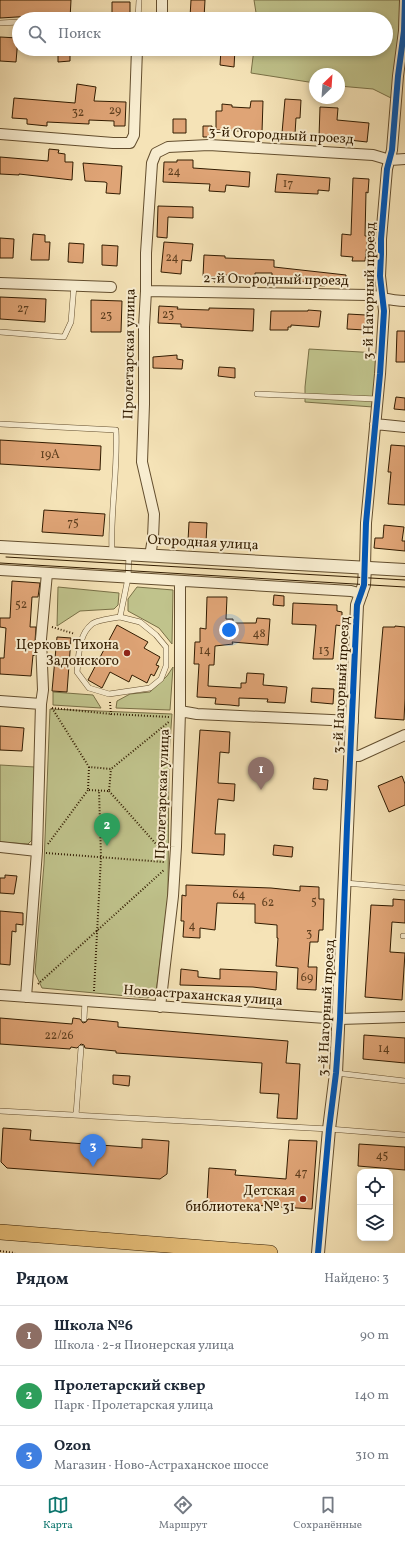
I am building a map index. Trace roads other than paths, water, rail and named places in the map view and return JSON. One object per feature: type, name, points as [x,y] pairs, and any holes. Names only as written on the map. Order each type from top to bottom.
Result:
[{"type":"main road","points":[[0,1232],[270,1253]]},
{"type":"street","points":[[162,0],[162,12]]},
{"type":"street","name":"3-й Нагорный проезд","points":[[318,1253],[340,1019],[357,605],[364,585],[366,523],[384,311],[380,276],[382,254],[381,239],[387,169],[392,150],[398,76],[405,31],[405,0]]},
{"type":"street","points":[[0,134],[112,143],[130,143],[134,135],[137,56]]},
{"type":"street","name":"3-й Огородный проезд","points":[[156,153],[168,147],[209,145],[373,155],[390,160],[405,159]]},
{"type":"street","name":"Пролетарская улица","points":[[150,556],[153,538],[154,514],[142,462],[144,327],[146,253],[152,163],[156,153]]},
{"type":"street","points":[[0,283],[111,287]]},
{"type":"street","name":"2-й Огородный проезд","points":[[146,291],[368,295],[382,297],[393,301],[405,301]]},
{"type":"street","points":[[375,424],[405,427]]},
{"type":"street","name":"Огородная улица","points":[[0,547],[405,570]]},
{"type":"street","points":[[0,570],[351,591],[362,594]]},
{"type":"street","points":[[26,997],[42,850],[45,704],[40,639],[47,574]]},
{"type":"street","name":"Пролетарская улица","points":[[160,1007],[173,896],[176,847],[180,710],[180,581]]},
{"type":"street","points":[[0,701],[45,704]]},
{"type":"street","points":[[180,710],[197,714],[353,721]]},
{"type":"street","points":[[350,756],[359,756],[405,735]]},
{"type":"street","points":[[0,847],[42,850]]},
{"type":"street","name":"Новоастраханская улица","points":[[0,995],[340,1019],[405,1017]]},
{"type":"lane","points":[[138,12],[139,0]]},
{"type":"lane","points":[[0,23],[12,22]]},
{"type":"lane","points":[[0,332],[64,337],[71,322],[74,285]]},
{"type":"lane","points":[[257,394],[377,399]]},
{"type":"lane","points":[[0,424],[116,430],[117,446],[112,515],[112,554]]},
{"type":"lane","points":[[120,617],[128,578],[129,554]]},
{"type":"lane","points":[[120,617],[140,622],[156,634],[166,647],[166,666],[161,679],[150,688],[109,694],[89,688],[78,672],[82,636],[93,623],[120,617]]},
{"type":"lane","points":[[345,883],[405,888]]},
{"type":"lane","points":[[84,1019],[85,1001]]},
{"type":"lane","points":[[76,1115],[81,1048]]},
{"type":"lane","points":[[336,1073],[405,1081]]},
{"type":"lane","points":[[0,1110],[329,1129],[405,1135]]},
{"type":"tram line","points":[[6,557],[405,580]]},
{"type":"tram line","points":[[0,563],[405,587]]},
{"type":"place","name":"Церковь Тихона Задонского","points":[[127,653]]},
{"type":"place","name":"Школа №6","points":[[261,790]]},
{"type":"place","name":"Пролетарский сквер","points":[[107,846]]},
{"type":"place","name":"Ozon","points":[[93,1167]]},
{"type":"place","name":"Детская библиотека № 31","points":[[303,1199]]}]
